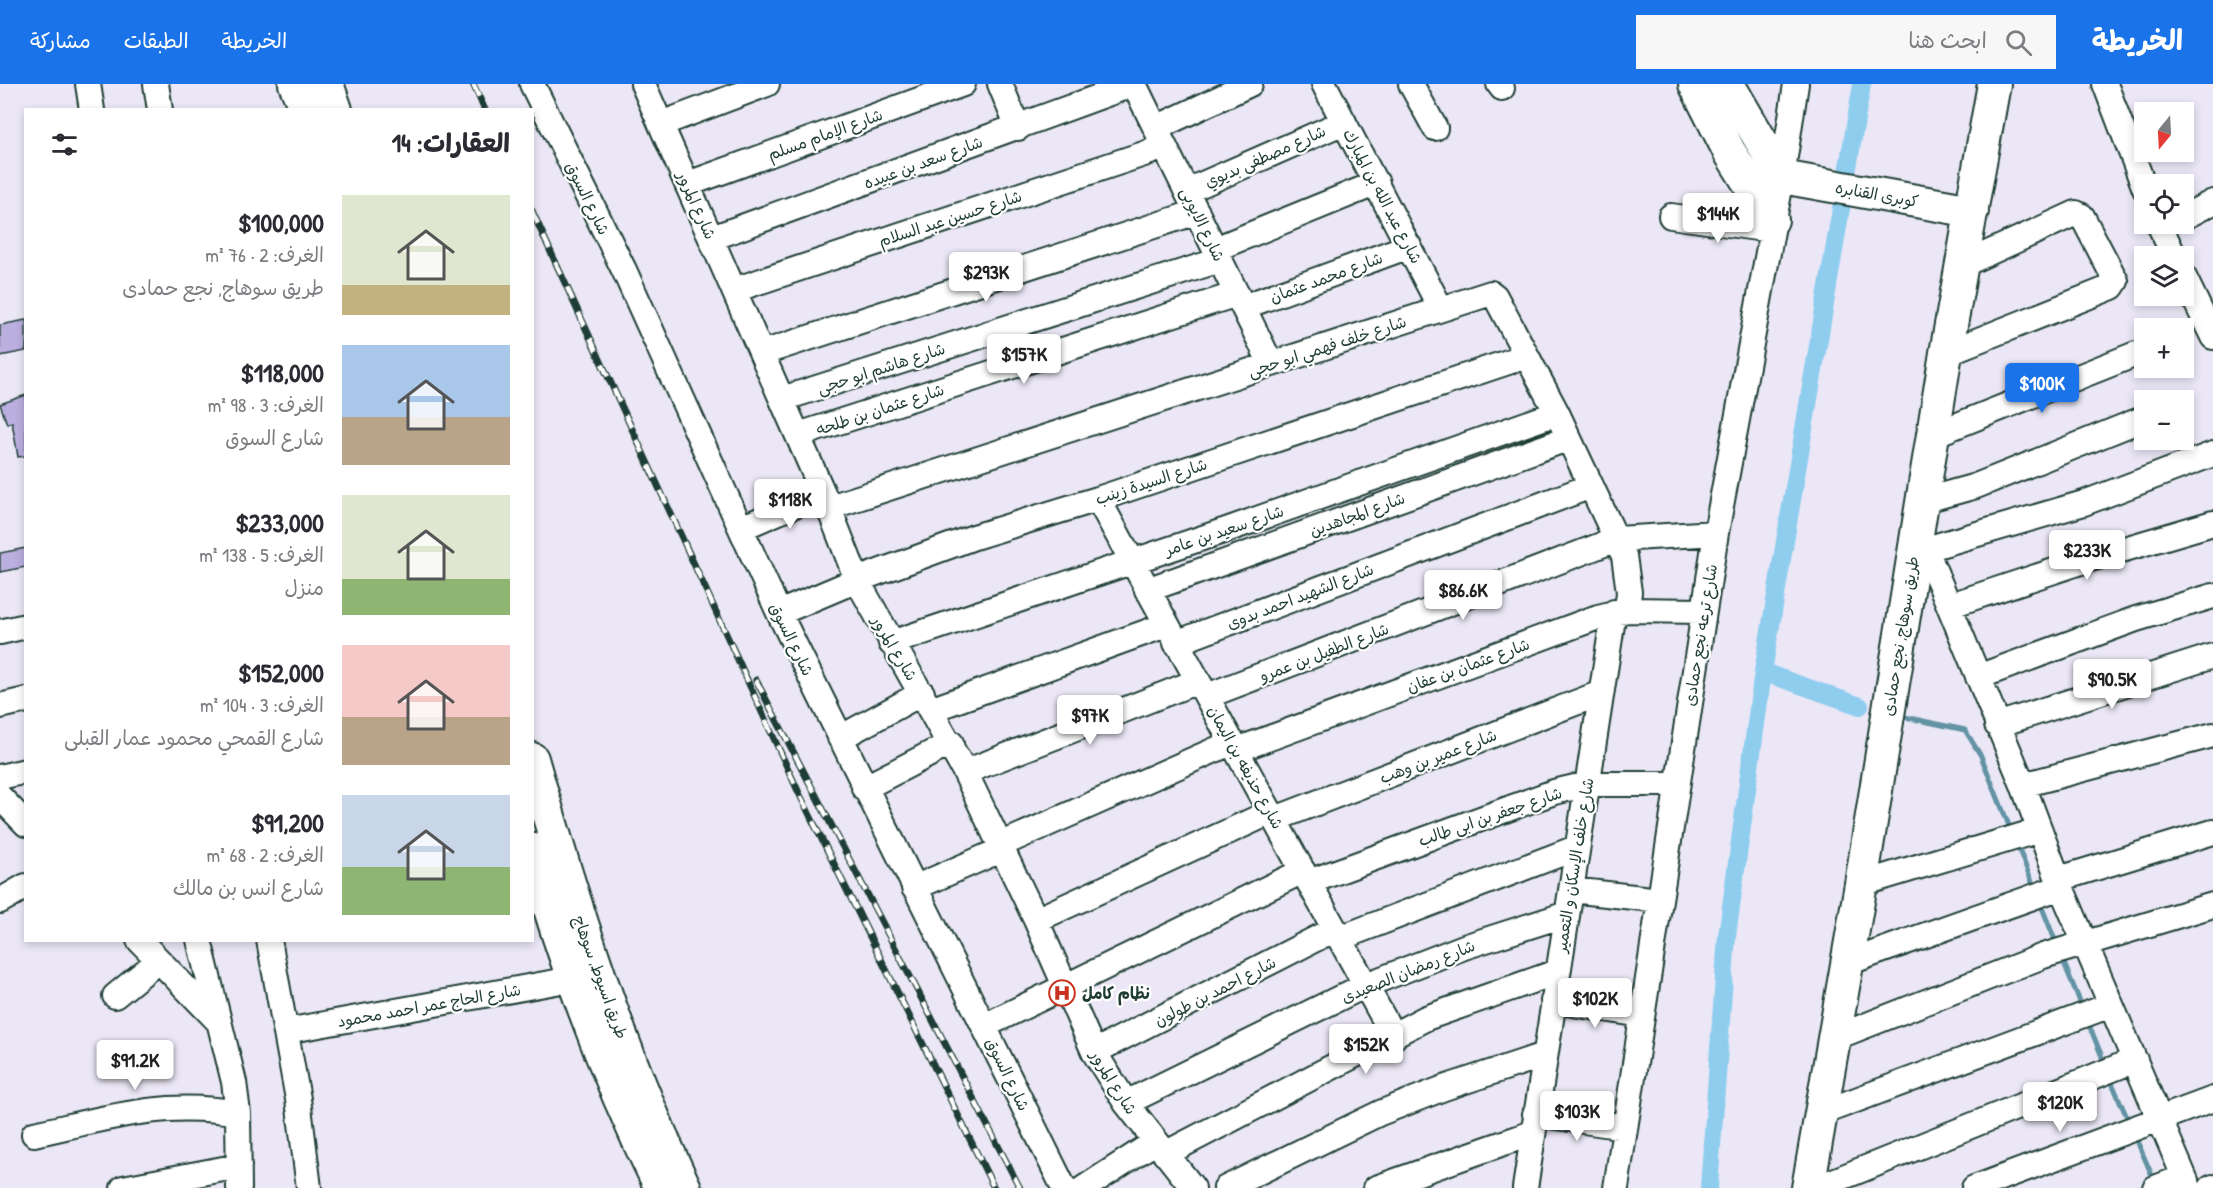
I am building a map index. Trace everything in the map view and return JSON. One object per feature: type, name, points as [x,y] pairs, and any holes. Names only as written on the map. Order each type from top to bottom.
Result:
[{"type":"main road","points":[[295,84],[305,108]]},
{"type":"main road","points":[[327,84],[335,108]]},
{"type":"main road","points":[[1695,84],[1729,151],[1772,225]]},
{"type":"main road","points":[[1728,84],[1782,177]]},
{"type":"main road","name":"طريق سوهاج, نجع حمادى","points":[[1808,1188],[1922,526],[1946,353],[1994,84]]},
{"type":"main road","name":"كوبرى القنابره","points":[[1782,177],[1972,211]]},
{"type":"main road","name":"طريق اسيوط, سوهاج","points":[[534,766],[576,909],[596,1003],[618,1060],[634,1132],[661,1188]]},
{"type":"main road","name":"طريق اسيوط, سوهاج","points":[[534,856],[572,979],[596,1003]]},
{"type":"main road","name":"طريق اسيوط, سوهاج","points":[[618,1060],[658,1130],[686,1188]]},
{"type":"street","points":[[88,84],[92,108]]},
{"type":"street","points":[[156,84],[160,108]]},
{"type":"street","name":"شارع السوق","points":[[532,84],[624,270],[779,614],[1064,1188]]},
{"type":"street","name":"شارع المرور","points":[[643,84],[798,435],[857,580],[891,643],[951,743],[1036,920],[1094,1052],[1126,1103],[1193,1188]]},
{"type":"street","points":[[661,124],[767,84]]},
{"type":"street","name":"شارع الإمام مسلم","points":[[688,184],[963,84]]},
{"type":"street","points":[[1000,84],[1018,128]]},
{"type":"street","name":"شارع سعد بن عبيده","points":[[712,238],[1134,84]]},
{"type":"street","name":"شارع الايوبى","points":[[1134,84],[1271,364]]},
{"type":"street","name":"شارع حسين عبد السلام","points":[[734,290],[1161,138],[1250,84]]},
{"type":"street","name":"شارع عبد الله بن المبارك","points":[[1323,84],[1377,183],[1441,309]]},
{"type":"street","points":[[1411,84],[1435,128]]},
{"type":"street","name":"شارع ترعه نجع حمادى","points":[[1616,1188],[1716,533],[1782,177],[1796,84]]},
{"type":"street","points":[[2105,84],[2139,174]]},
{"type":"street","name":"شارع مصطفى بديوي","points":[[1187,191],[1344,122]]},
{"type":"street","name":"شارع هاشم ابو حجى","points":[[782,399],[1218,254],[1377,183]]},
{"type":"street","points":[[2194,212],[2213,202]]},
{"type":"street","points":[[762,353],[1197,212]]},
{"type":"street","points":[[1946,353],[2112,287],[2116,281],[2082,216],[2076,213],[1962,265]]},
{"type":"street","points":[[1671,216],[1772,225]]},
{"type":"street","name":"شارع محمد عثمان","points":[[1240,301],[1409,246]]},
{"type":"street","name":"شارع خلف فهمي ابو حجى","points":[[741,528],[1492,293],[1557,413],[1567,439],[1617,539],[1628,574],[1621,611]]},
{"type":"street","points":[[2194,298],[2213,337]]},
{"type":"street","name":"شارع عثمان بن طلحه","points":[[798,435],[1240,301]]},
{"type":"street","points":[[1933,435],[2134,355]]},
{"type":"street","name":"شارع السيدة زينب","points":[[779,614],[857,580],[974,537],[1098,499],[1526,356]]},
{"type":"street","name":"شارع سعيد بن عامر","points":[[891,643],[1557,413]]},
{"type":"street","points":[[1922,526],[1976,486],[2134,422]]},
{"type":"street","name":"شارع المجاهدين","points":[[1147,590],[1567,439]]},
{"type":"street","points":[[1922,526],[2084,503],[2213,454]]},
{"type":"street","name":"شارع الشهيد احمد بدوى","points":[[840,738],[927,701],[1171,634],[1591,486]]},
{"type":"street","name":"شارع حذيفه بن اليمان","points":[[1098,499],[1394,1037]]},
{"type":"street","points":[[1951,605],[2084,561],[2213,524]]},
{"type":"street","points":[[1922,526],[1978,677],[2024,784],[2060,883],[2187,1182],[2155,1188]]},
{"type":"street","name":"شارع الطفيل بن عمرو","points":[[965,772],[1203,689],[1617,539],[1716,533]]},
{"type":"street","points":[[1978,677],[2136,619],[2213,596]]},
{"type":"street","name":"شارع عثمان بن عفان","points":[[914,888],[1001,847],[1235,746],[1621,611],[1704,611]]},
{"type":"street","name":"شارع خلف الإسكان و التعمير","points":[[1525,1188],[1576,848],[1602,693],[1621,611]]},
{"type":"street","points":[[0,632],[24,626]]},
{"type":"street","points":[[1997,725],[2213,656]]},
{"type":"street","name":"شارع عمير بن وهب","points":[[1036,920],[1273,816],[1602,693]]},
{"type":"street","points":[[0,706],[24,700]]},
{"type":"street","points":[[2024,784],[2213,735]]},
{"type":"street","points":[[864,788],[951,743]]},
{"type":"street","points":[[0,777],[24,771]]},
{"type":"street","name":"شارع جعفر بن ابى طالب","points":[[984,1026],[1306,876],[1517,804],[1588,784],[1677,784]]},
{"type":"street","points":[[0,797],[24,822]]},
{"type":"street","points":[[1861,884],[2040,830]]},
{"type":"street","points":[[1847,963],[2060,883],[2213,832]]},
{"type":"street","name":"شارع احمد بن طولون","points":[[1094,1052],[1338,934],[1576,848]]},
{"type":"street","points":[[0,901],[24,887]]},
{"type":"street","points":[[1571,890],[1660,900]]},
{"type":"street","points":[[1834,1038],[2043,956],[2213,905]]},
{"type":"street","name":"شارع رمضان الصعيدى","points":[[1126,1103],[1366,985],[1464,947],[1567,914]]},
{"type":"street","points":[[141,942],[220,1023]]},
{"type":"street","points":[[123,1188],[239,1177],[238,1113],[234,1082],[200,942]]},
{"type":"street","points":[[269,942],[298,1099],[309,1188]]},
{"type":"street","points":[[115,996],[158,961]]},
{"type":"street","points":[[1083,1188],[1160,1148],[1394,1037],[1426,1018],[1557,972]]},
{"type":"street","name":"شارع الحاج عمر احمد محمود","points":[[286,1031],[572,979]]},
{"type":"street","points":[[1553,1001],[1642,1015]]},
{"type":"street","points":[[1821,1113],[2111,1005]]},
{"type":"street","points":[[1226,1188],[1401,1104],[1544,1055]]},
{"type":"street","points":[[1816,1188],[2135,1060]]},
{"type":"street","points":[[1974,1188],[2213,1099]]},
{"type":"street","points":[[34,1134],[148,1109],[208,1108],[238,1113]]},
{"type":"street","points":[[1376,1188],[1534,1124],[1625,1127]]},
{"type":"building","points":[[24,320],[24,351],[0,356],[0,325]]},
{"type":"building","points":[[24,396],[24,456],[18,457],[12,422],[7,424],[0,404]]},
{"type":"building","points":[[24,548],[24,567],[0,572],[0,553]]},
{"type":"waterway","points":[[1709,1188],[1727,936],[1763,672],[1862,84]]},
{"type":"waterway","points":[[1763,672],[1860,706]]},
{"type":"waterway","points":[[1905,717],[1965,730],[1981,756],[2012,833]]},
{"type":"waterway","points":[[2017,845],[2035,889]]},
{"type":"waterway","points":[[2039,900],[2057,945]]},
{"type":"waterway","points":[[2061,956],[2083,1009]]},
{"type":"waterway","points":[[2087,1020],[2105,1064]]},
{"type":"waterway","points":[[2109,1076],[2129,1122]]},
{"type":"waterway","points":[[2134,1134],[2154,1180]]},
{"type":"railway","points":[[473,84],[484,108]]},
{"type":"railway","points":[[534,215],[799,793],[994,1188]]},
{"type":"railway","points":[[756,680],[1020,1188]]},
{"type":"place","name":"نظام كامل","points":[[1062,993]]}]
